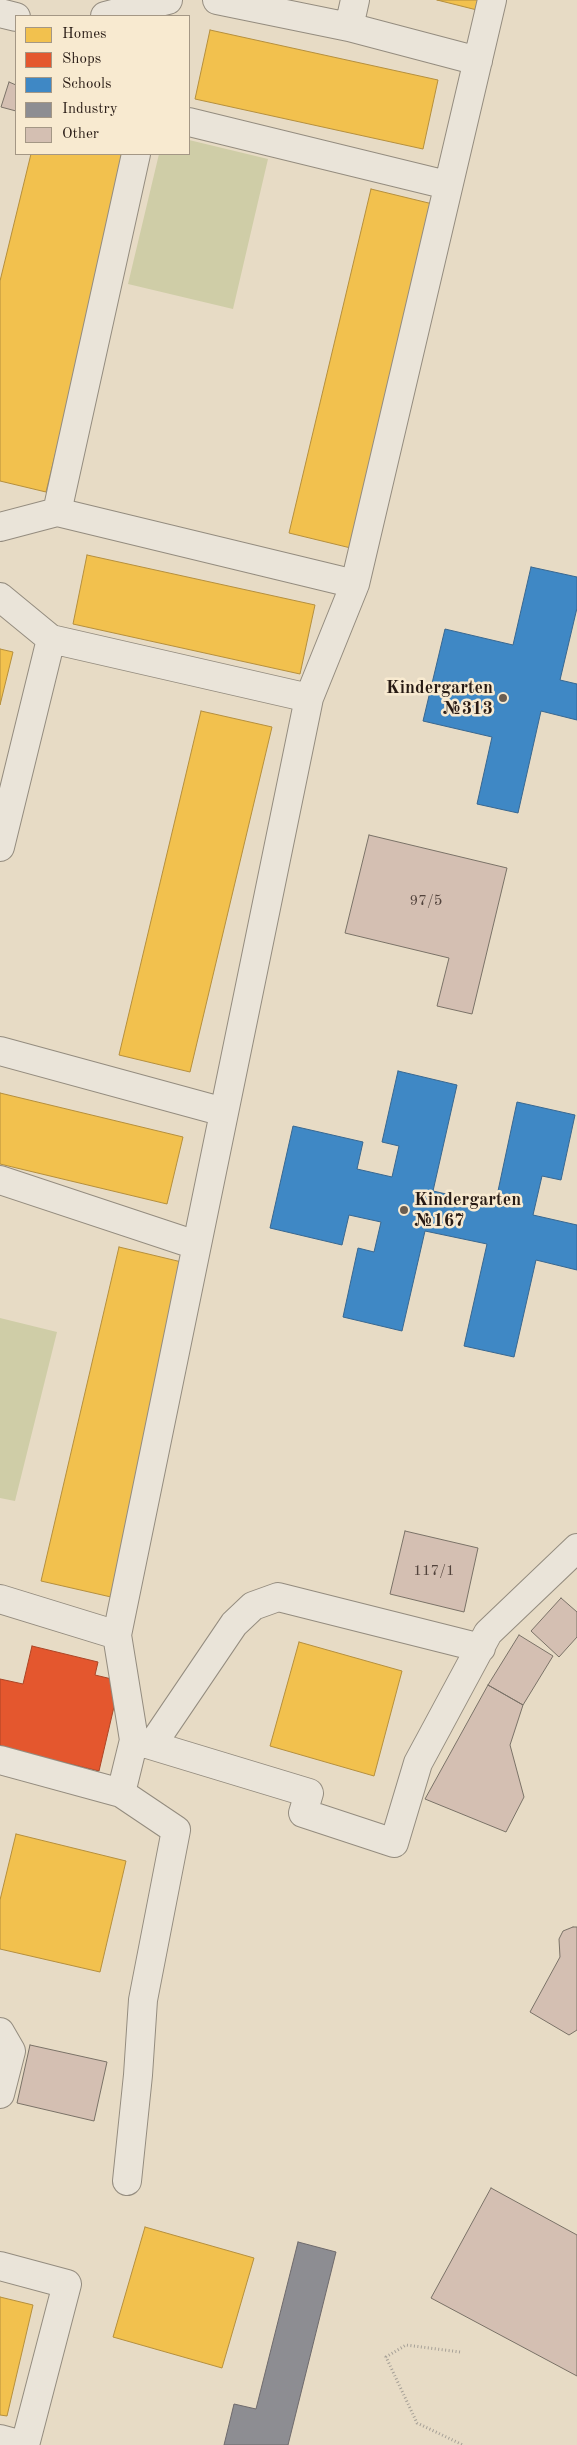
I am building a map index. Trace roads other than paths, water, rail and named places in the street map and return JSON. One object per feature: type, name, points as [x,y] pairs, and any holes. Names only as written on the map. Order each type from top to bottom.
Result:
[{"type":"lane","points":[[109,15],[168,0]]},
{"type":"lane","points":[[217,0],[349,27],[478,61]]},
{"type":"lane","points":[[349,27],[355,0]]},
{"type":"lane","points":[[143,1742],[117,1635],[309,698],[355,584],[447,185],[492,0]]},
{"type":"lane","points":[[0,13],[15,17]]},
{"type":"lane","points":[[190,122],[447,185]]},
{"type":"lane","points":[[57,512],[136,155]]},
{"type":"lane","points":[[0,528],[57,512],[355,584]]},
{"type":"lane","points":[[0,597],[50,639],[309,698]]},
{"type":"lane","points":[[0,847],[50,639]]},
{"type":"lane","points":[[0,1050],[224,1112]]},
{"type":"lane","points":[[0,1180],[196,1246]]},
{"type":"lane","points":[[143,1742],[309,1793],[303,1813],[394,1843],[418,1763],[488,1633],[577,1548]]},
{"type":"lane","points":[[121,1793],[143,1742],[234,1624],[253,1606],[278,1597],[481,1648]]},
{"type":"lane","points":[[0,1599],[117,1635]]},
{"type":"lane","points":[[0,1760],[121,1793],[176,1830],[143,2000],[138,2075],[127,2181]]},
{"type":"lane","points":[[0,2032],[11,2052],[0,2094]]},
{"type":"lane","points":[[0,2266],[67,2284],[23,2445],[0,2439]]},
{"type":"place","name":"Kindergarten №313","points":[[503,698]]},
{"type":"place","name":"Kindergarten №167","points":[[404,1210]]}]
